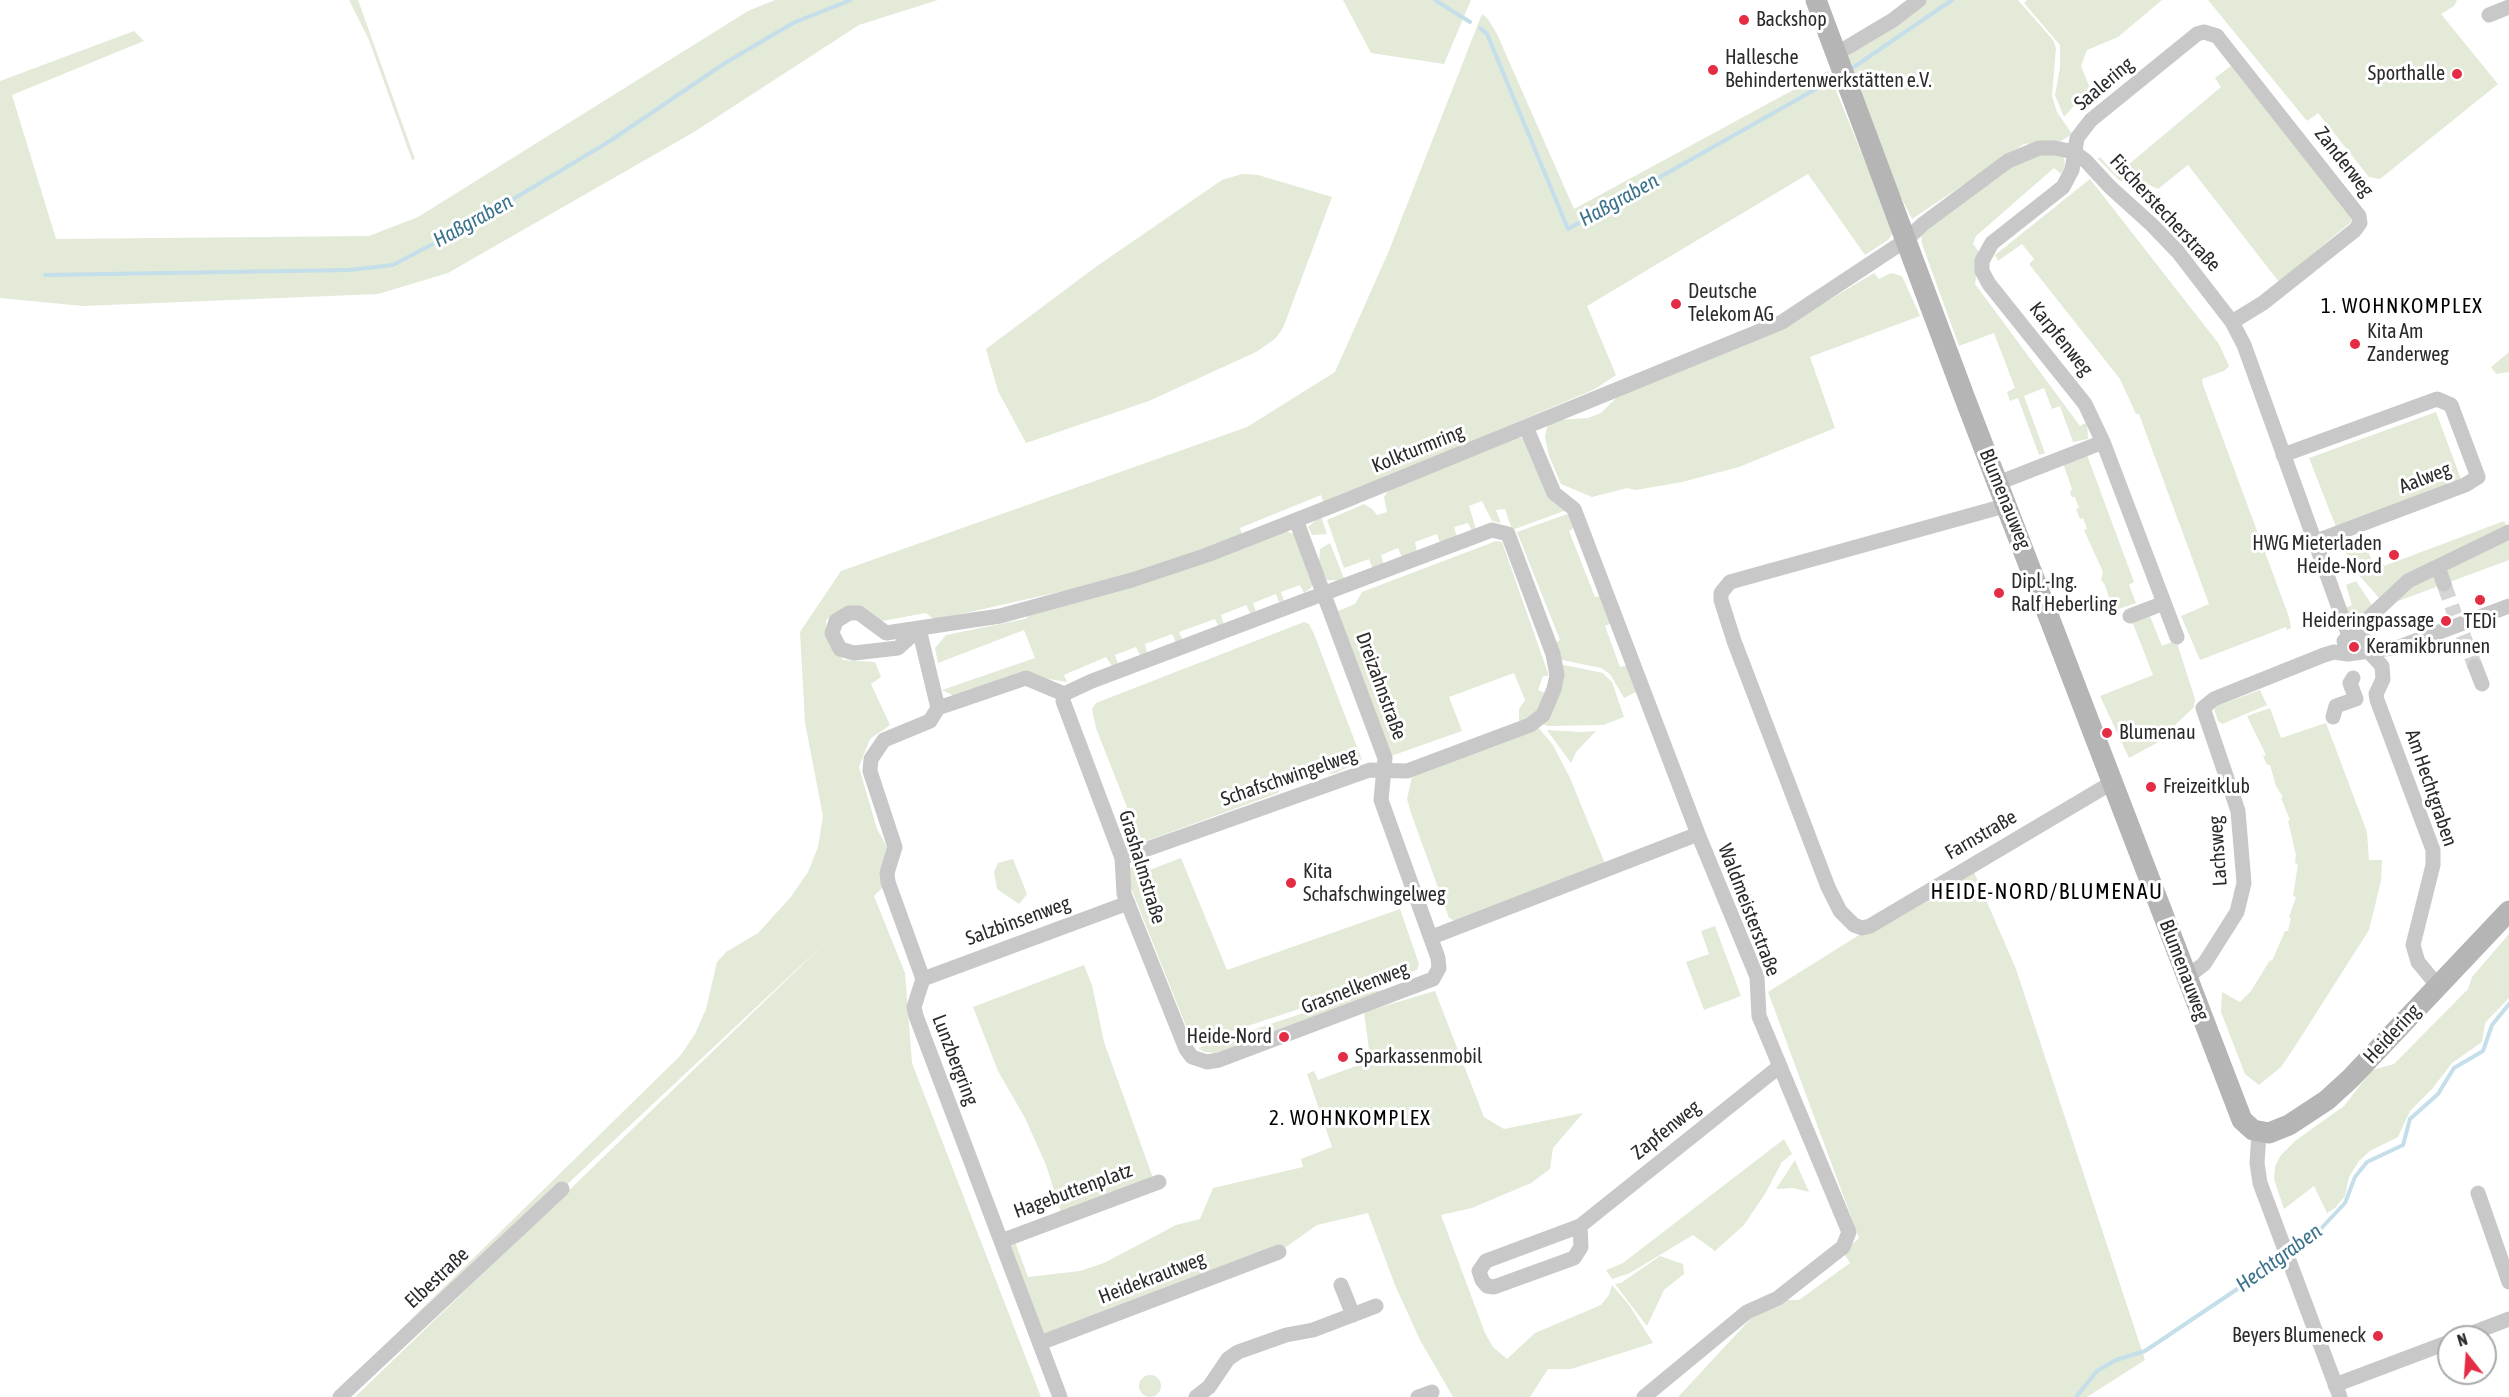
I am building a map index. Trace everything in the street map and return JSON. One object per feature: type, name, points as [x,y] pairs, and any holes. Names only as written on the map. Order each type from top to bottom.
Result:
[{"type":"street","name":"Blumenauweg","points":[[1816,0],[2239,1114],[2246,1124],[2259,1133]]},
{"type":"street","points":[[1836,54],[1893,20],[1918,0]]},
{"type":"street","points":[[2489,15],[2509,7]]},
{"type":"street","name":"Saalering","points":[[1982,266],[1983,255],[1992,243],[2063,187],[2072,170],[2077,138],[2091,120],[2198,34],[2209,32]]},
{"type":"street","name":"Zanderweg","points":[[2209,32],[2217,36],[2231,53],[2359,216],[2360,223],[2355,230],[2263,303],[2232,322]]},
{"type":"street","points":[[1906,240],[1923,224],[2008,161],[2024,153],[2047,148],[2074,152]]},
{"type":"street","name":"Fischerstecherstraße","points":[[2074,152],[2093,167],[2110,188],[2166,239],[2232,322],[2244,345],[2343,624]]},
{"type":"street","name":"Kolkturmring","points":[[919,629],[898,648],[854,653],[840,649],[832,633],[836,621],[849,612],[859,614],[886,633],[1000,616],[1132,580],[1207,555],[1782,322],[1906,240]]},
{"type":"street","name":"Karpfenweg","points":[[1982,266],[1989,284],[2085,404],[2103,442],[2177,637]]},
{"type":"street","name":"Aalweg","points":[[2283,455],[2437,399],[2451,405],[2478,477],[2455,489],[2314,542]]},
{"type":"street","name":"Waldmeisterstraße","points":[[1526,427],[1554,493],[1574,509],[1698,834],[1757,977],[1759,1016],[1845,1218],[1848,1239],[1843,1247],[1784,1294],[1748,1312],[1644,1397]]},
{"type":"street","points":[[1998,483],[2103,442]]},
{"type":"street","name":"Farnstraße","points":[[2008,505],[1730,582],[1721,593],[1734,641],[1831,894],[1840,911],[1854,926],[1870,926],[2113,782]]},
{"type":"street","name":"Dreizahnstraße","points":[[1296,520],[1385,758],[1385,770],[1380,790],[1381,800],[1432,937]]},
{"type":"street","name":"Schafschwingelweg","points":[[1122,858],[1361,773],[1385,770],[1407,771],[1530,724],[1540,719],[1549,704],[1557,675],[1553,654],[1508,534],[1492,530],[1325,594]]},
{"type":"street","points":[[2509,532],[2408,581],[2343,624],[2329,653],[2369,652],[2399,647],[2509,606]]},
{"type":"street","points":[[2438,567],[2444,584]]},
{"type":"street","points":[[923,979],[889,888],[887,873],[896,847],[870,771],[871,759],[884,740],[930,721],[938,708],[1026,678],[1064,694],[1092,681],[1325,594]]},
{"type":"street","points":[[2130,616],[2164,603]]},
{"type":"street","points":[[2343,624],[2364,639],[2369,652]]},
{"type":"street","points":[[919,629],[938,708]]},
{"type":"street","points":[[2333,717],[2336,706],[2356,699],[2352,677],[2369,652]]},
{"type":"street","name":"Am Hechtgraben","points":[[2369,652],[2382,666],[2383,679],[2376,694],[2378,702],[2433,850],[2433,865],[2413,945],[2418,962],[2438,985]]},
{"type":"street","name":"Lachsweg","points":[[2187,977],[2204,964],[2232,921],[2242,899],[2244,883],[2238,811],[2203,708],[2214,699],[2329,653]]},
{"type":"street","points":[[2475,666],[2482,684]]},
{"type":"street","name":"Grashalmstraße","points":[[1064,694],[1064,701],[1122,858],[1122,882],[1128,903],[1186,1050]]},
{"type":"street","points":[[1432,937],[1698,834]]},
{"type":"street","name":"Salzbinsenweg","points":[[923,979],[1128,903]]},
{"type":"street","name":"Heidering","points":[[2259,1133],[2275,1132],[2327,1100],[2351,1078],[2509,910]]},
{"type":"street","name":"Grasnelkenweg","points":[[1186,1050],[1196,1059],[1207,1062],[1219,1060],[1425,983],[1433,979],[1438,968],[1432,937]]},
{"type":"street","name":"Lunzbergring","points":[[923,979],[914,1007],[916,1016],[1060,1397]]},
{"type":"street","name":"Zapfenweg","points":[[1580,1226],[1581,1246],[1574,1257],[1494,1287],[1487,1286],[1482,1280],[1479,1271],[1486,1261],[1580,1226],[1780,1066]]},
{"type":"street","points":[[2259,1133],[2258,1175],[2338,1391],[2437,1347]]},
{"type":"street","name":"Hagebuttenplatz","points":[[1001,1240],[1159,1182]]},
{"type":"street","name":"Elbestraße","points":[[340,1397],[562,1189]]},
{"type":"street","points":[[2478,1193],[2509,1282]]},
{"type":"street","name":"Heidekrautweg","points":[[1040,1343],[1279,1252]]},
{"type":"street","points":[[1341,1285],[1353,1315]]},
{"type":"street","points":[[1196,1397],[1209,1387],[1228,1359],[1238,1352],[1376,1306]]},
{"type":"street","points":[[2493,1325],[2509,1319]]},
{"type":"green space","points":[[349,0],[358,0],[415,159],[412,160],[369,40]]},
{"type":"green space","points":[[775,0],[938,0],[859,25],[694,132],[448,273],[378,294],[83,306],[0,298],[0,81],[134,31],[144,41],[12,95],[56,239],[369,236],[418,217],[748,11]]},
{"type":"green space","points":[[1343,0],[1471,0],[1444,64],[1371,53]]},
{"type":"green space","points":[[1926,0],[2018,0],[2053,40],[2056,48],[2052,96],[2057,112],[2072,134],[2061,141],[2024,144],[1912,219],[1873,142],[1845,58]]},
{"type":"green space","points":[[2027,0],[2162,0],[2118,37],[2087,50],[2081,66],[2090,88],[2064,117],[2055,95],[2060,67],[2060,45],[2024,3]]},
{"type":"green space","points":[[2208,0],[2457,0],[2454,6],[2441,14],[2498,84],[2380,179],[2369,177],[2318,113],[2307,121]]},
{"type":"green space","points":[[1482,14],[1497,34],[1574,209],[1828,71],[1892,227],[1892,234],[1888,240],[1865,255],[1808,174],[1587,306],[1616,375],[1595,389],[1324,504],[1321,495],[1240,528],[1242,535],[1125,577],[935,620],[926,613],[882,621],[841,610],[826,620],[827,638],[843,660],[875,662],[881,677],[871,684],[890,725],[870,739],[859,767],[877,829],[889,850],[888,882],[874,896],[905,973],[912,1063],[1041,1397],[355,1397],[828,940],[355,1383],[352,1377],[680,1056],[695,1034],[706,1009],[717,962],[726,952],[758,933],[790,898],[808,872],[818,847],[823,816],[805,723],[800,632],[841,571],[1247,427],[1335,372],[1388,253]]},
{"type":"green space","points":[[2231,66],[2349,213],[2352,221],[2279,282],[2188,165],[2158,189],[2145,183],[2120,181],[2098,159],[2100,157],[2116,175],[2221,87],[2215,78]]},
{"type":"green space","points":[[2059,153],[2064,158],[2065,167],[2061,174],[2054,168],[1976,236],[1973,244],[1979,252],[1975,284],[2080,426],[2087,422],[2088,439],[2073,442],[2060,406],[2052,409],[2044,388],[2024,396],[2045,453],[2039,455],[2018,398],[2010,401],[2007,392],[2015,388],[1994,333],[1959,346],[1922,244],[1921,234],[2029,154]]},
{"type":"green space","points":[[1242,174],[1258,175],[1332,197],[1283,328],[1275,339],[1256,352],[1149,401],[1026,443],[998,391],[986,349],[1097,266],[1222,180]]},
{"type":"green space","points":[[2090,179],[2219,344],[2229,366],[2224,371],[2202,379],[2203,385],[2289,617],[2291,628],[2287,630],[2286,627],[2200,660],[2181,616],[2209,604],[2139,414],[2136,414],[2120,379],[2029,264],[2034,259],[2022,244],[1998,261],[1995,255]]},
{"type":"green space","points":[[1874,273],[1879,279],[1891,273],[1902,276],[1920,316],[1810,357],[1835,428],[1739,467],[1682,482],[1636,490],[1627,488],[1592,497],[1561,484],[1549,456],[1545,437],[1547,427],[1556,420],[1588,418],[1601,413],[1619,395],[1796,320]]},
{"type":"green space","points":[[2509,352],[2509,372],[2496,374],[2491,367]]},
{"type":"green space","points":[[2436,412],[2461,479],[2336,527],[2309,458]]},
{"type":"green space","points":[[1513,437],[1525,438],[1567,510],[1512,530],[1505,509],[1496,510],[1501,523],[1492,521],[1482,501],[1469,506],[1476,529],[1472,531],[1468,523],[1454,527],[1457,537],[1440,543],[1437,534],[1415,542],[1417,552],[1402,557],[1398,548],[1381,555],[1384,565],[1373,569],[1369,559],[1344,568],[1327,520],[1364,504],[1377,515],[1387,512],[1384,497],[1391,486]]},
{"type":"green space","points":[[2087,455],[2134,582],[2129,585],[2136,603],[2113,611],[2105,585],[2101,580],[2103,572],[2084,530],[2087,529],[2083,518],[2080,519],[2076,509],[2079,508],[2075,497],[2072,497],[2070,493],[2072,489],[2063,463]]},
{"type":"green space","points":[[1570,513],[1575,527],[1569,531],[1595,597],[1601,596],[1612,623],[1605,626],[1620,667],[1628,665],[1638,691],[1624,698],[1610,674],[1601,668],[1557,659],[1553,644],[1560,640],[1517,532]]},
{"type":"green space","points":[[1321,516],[1327,534],[1312,535],[1308,527]]},
{"type":"green space","points":[[2504,521],[2506,525],[2380,599],[2357,573],[2346,553],[2347,550],[2364,543],[2376,569]]},
{"type":"green space","points":[[1285,531],[1294,534],[1314,580],[1311,588],[1304,593],[1300,585],[1281,592],[1284,601],[1279,602],[1276,594],[1253,603],[1256,612],[1251,614],[1246,605],[1221,615],[1224,625],[1219,627],[1215,619],[1179,632],[1183,641],[1176,643],[1172,634],[1145,644],[1147,653],[1140,655],[1136,647],[1115,655],[1118,664],[1112,666],[1106,657],[1064,675],[1067,682],[1020,674],[954,696],[942,690],[1035,658],[1024,630],[938,663],[935,648],[946,635],[1025,619],[1036,610]]},
{"type":"green space","points":[[2509,539],[2509,560],[2393,603],[2408,584]]},
{"type":"green space","points":[[1496,541],[1502,542],[1549,676],[1543,676],[1538,690],[1547,694],[1538,713],[1529,720],[1519,721],[1519,709],[1525,700],[1514,673],[1449,697],[1462,731],[1391,756],[1338,611],[1355,604],[1362,592]]},
{"type":"green space","points":[[1330,543],[1345,581],[1327,580],[1319,563],[1320,549]]},
{"type":"green space","points":[[2356,581],[2372,605],[2355,624],[2347,623],[2338,611],[2352,605],[2346,585]]},
{"type":"green space","points":[[2147,609],[2162,646],[2176,640],[2195,699],[2194,707],[2155,744],[2129,758],[2100,696],[2153,675],[2130,616]]},
{"type":"green space","points":[[1304,622],[1309,624],[1314,634],[1362,760],[1336,773],[1330,774],[1321,767],[1285,780],[1278,793],[1141,843],[1096,728],[1092,709],[1096,703]]},
{"type":"green space","points":[[1559,664],[1603,673],[1612,682],[1624,717],[1603,725],[1548,726],[1541,723]]},
{"type":"green space","points":[[2260,690],[2267,705],[2222,724],[2218,721],[2214,709],[2217,706]]},
{"type":"green space","points":[[2270,708],[2281,738],[2326,723],[2367,832],[2369,860],[2382,860],[2381,881],[2369,930],[2281,1067],[2259,1085],[2245,1074],[2221,1012],[2222,992],[2240,1002],[2251,991],[2270,960],[2272,961],[2285,931],[2288,931],[2291,918],[2289,917],[2296,897],[2293,896],[2298,864],[2295,863],[2296,855],[2288,821],[2290,820],[2270,765],[2267,765],[2263,756],[2266,755],[2247,716]]},
{"type":"green space","points":[[1537,726],[1553,745],[1570,778],[1606,866],[1455,921],[1449,918],[1411,813],[1407,799],[1412,777]]},
{"type":"green space","points":[[1547,730],[1596,731],[1576,752],[1571,763]]},
{"type":"green space","points":[[1181,858],[1227,970],[1400,909],[1419,964],[1417,970],[1193,1044],[1127,878],[1126,867],[1134,868],[1139,874]]},
{"type":"green space","points":[[1013,859],[1027,894],[1019,904],[997,889],[994,872],[998,863]]},
{"type":"green space","points":[[1971,865],[2016,969],[2145,1360],[2087,1397],[1678,1397],[1756,1313],[1785,1300],[1799,1300],[1850,1263],[1843,1252],[1859,1238],[1768,992]]},
{"type":"green space","points":[[1715,926],[1741,996],[1704,1010],[1686,962],[1709,954],[1701,931]]},
{"type":"green space","points":[[2509,934],[2509,998],[2485,1023],[2482,1042],[2452,1063],[2432,1089],[2410,1111],[2398,1137],[2370,1151],[2359,1161],[2349,1177],[2345,1196],[2335,1208],[2327,1213],[2314,1186],[2284,1209],[2274,1179],[2275,1166],[2281,1155],[2295,1141],[2344,1106],[2372,1070],[2394,1064],[2468,989],[2472,977]]},
{"type":"green space","points":[[1084,965],[1092,985],[1104,1042],[1153,1178],[1061,1212],[1046,1165],[1025,1118],[998,1071],[973,1007]]},
{"type":"green space","points":[[1397,988],[1216,1053],[1204,1052],[1198,1048],[1364,993]]},
{"type":"green space","points":[[1435,991],[1484,1117],[1504,1129],[1583,1113],[1553,1148],[1550,1169],[1531,1183],[1472,1208],[1441,1215],[1485,1333],[1493,1347],[1507,1359],[1535,1333],[1601,1305],[1609,1295],[1612,1285],[1629,1305],[1653,1343],[1571,1369],[1548,1369],[1530,1397],[1453,1397],[1420,1340],[1395,1285],[1368,1213],[1317,1225],[1279,1252],[1040,1343],[1001,1241],[1013,1236],[1028,1277],[1080,1271],[1104,1263],[1176,1225],[1200,1219],[1213,1188],[1303,1167],[1301,1159],[1332,1147],[1307,1074],[1314,1071],[1318,1080],[1364,1063],[1370,1057],[1364,1012]]},
{"type":"green space","points":[[1784,1139],[1792,1154],[1782,1162],[1765,1194],[1744,1225],[1715,1251],[1693,1235],[1630,1273],[1612,1279],[1606,1270],[1623,1263]]},
{"type":"green space","points":[[1795,1160],[1809,1192],[1793,1188],[1776,1189]]},
{"type":"green space","points":[[1660,1256],[1683,1264],[1684,1274],[1664,1290],[1647,1326],[1615,1284],[1621,1283]]},
{"type":"green space","points":[[1150,1375],[1158,1378],[1161,1386],[1158,1394],[1150,1397],[1142,1394],[1139,1386],[1142,1378]]},
{"type":"waterway","name":"Haßgraben","points":[[45,275],[349,270],[393,265],[480,219],[610,141],[725,63],[793,23],[851,0]]},
{"type":"waterway","name":"Haßgraben","points":[[1435,0],[1470,22]]},
{"type":"waterway","name":"Haßgraben","points":[[1851,69],[1952,0]]},
{"type":"waterway","name":"Haßgraben","points":[[1480,28],[1487,34],[1568,229],[1830,81]]},
{"type":"waterway","name":"Hechtgraben","points":[[2291,1253],[2314,1236],[2345,1203],[2355,1177],[2367,1162],[2403,1145],[2410,1119],[2438,1094],[2454,1068],[2483,1051],[2492,1025],[2509,1004]]},
{"type":"waterway","name":"Hechtgraben","points":[[2076,1397],[2097,1371],[2116,1360],[2145,1351],[2285,1257]]},
{"type":"tunnel","points":[[2444,584],[2455,615]]},
{"type":"tunnel","points":[[2463,635],[2475,666]]},
{"type":"place","name":"Backshop","points":[[1744,20]]},
{"type":"place","name":"Hallesche Behindertenwerkstätten e.V.","points":[[1713,70]]},
{"type":"place","name":"Sporthalle","points":[[2457,74]]},
{"type":"place","name":"Deutsche Telekom AG","points":[[1676,304]]},
{"type":"place","name":"Kita Am Zanderweg","points":[[2355,344]]},
{"type":"place","name":"HWG Mieterladen Heide-Nord","points":[[2394,555]]},
{"type":"place","name":"Dipl.-Ing. Ralf Heberling","points":[[1999,593]]},
{"type":"place","name":"TEDi","points":[[2480,600]]},
{"type":"place","name":"Heideringpassage","points":[[2446,621]]},
{"type":"place","name":"Keramikbrunnen","points":[[2354,647]]},
{"type":"place","name":"Blumenau","points":[[2107,733]]},
{"type":"place","name":"Freizeitklub","points":[[2151,787]]},
{"type":"place","name":"Kita Schafschwingelweg","points":[[1291,883]]},
{"type":"place","name":"Heide-Nord","points":[[1284,1037]]},
{"type":"place","name":"Sparkassenmobil","points":[[1343,1057]]},
{"type":"place","name":"Beyers Blumeneck","points":[[2378,1336]]},
{"type":"district","name":"1. WOHNKOMPLEX","points":[[2402,306]]},
{"type":"district","name":"HEIDE-NORD/BLUMENAU","points":[[2047,892]]},
{"type":"district","name":"2. WOHNKOMPLEX","points":[[1350,1118]]}]
